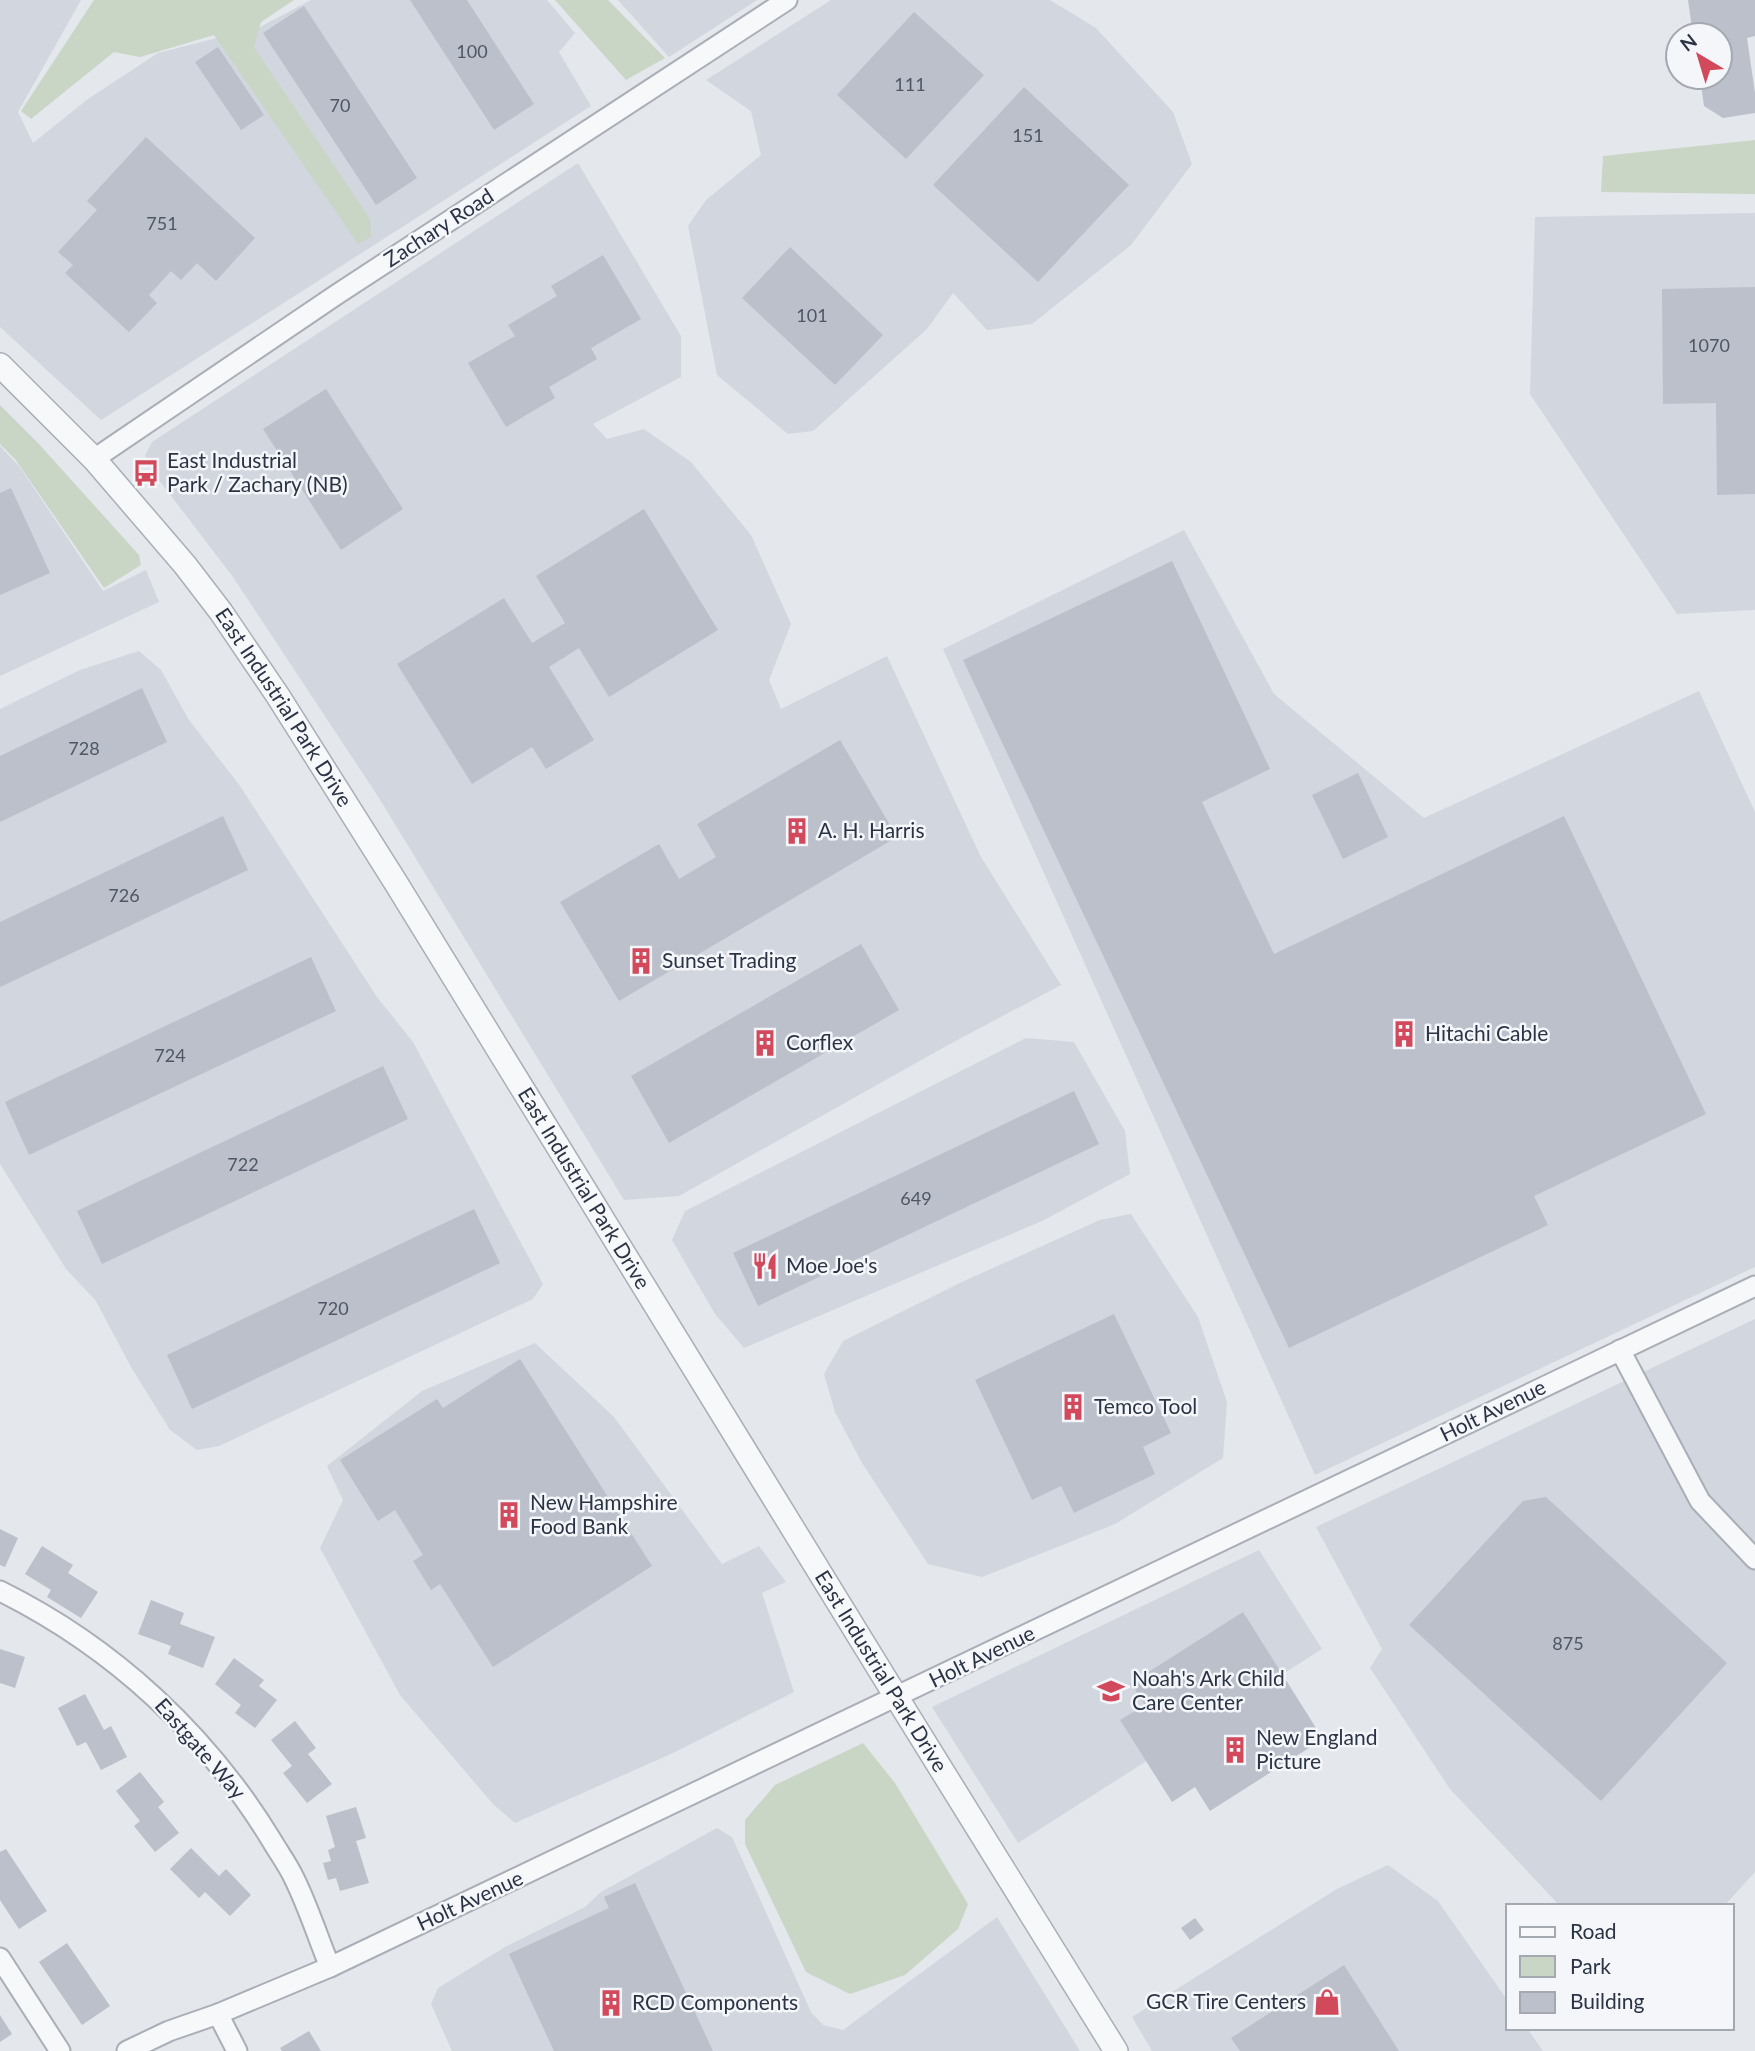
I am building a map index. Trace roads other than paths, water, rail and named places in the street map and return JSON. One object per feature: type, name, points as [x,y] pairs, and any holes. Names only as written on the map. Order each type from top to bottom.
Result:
[{"type":"street","name":"Zachary Road","points":[[93,458],[336,295],[787,0]]},
{"type":"street","name":"East Industrial Park Drive","points":[[0,365],[93,458],[185,565],[221,612],[278,696],[410,905],[1116,2051]]},
{"type":"street","name":"Holt Avenue","points":[[127,2051],[169,2031],[218,2014],[330,1967],[1755,1286]]},
{"type":"street","points":[[1620,1350],[1700,1501],[1755,1559]]},
{"type":"street","name":"Eastgate Way","points":[[0,1591],[40,1611],[91,1645],[148,1690],[192,1733],[228,1775],[294,1878],[330,1967]]},
{"type":"street","points":[[0,1958],[60,2051]]},
{"type":"street","points":[[218,2014],[237,2051]]},
{"type":"place","name":"East Industrial Park / Zachary (NB)","points":[[146,473]]},
{"type":"place","name":"A. H. Harris","points":[[797,831]]},
{"type":"place","name":"Sunset Trading","points":[[641,961]]},
{"type":"place","name":"Hitachi Cable","points":[[1404,1034]]},
{"type":"place","name":"Corflex","points":[[765,1043]]},
{"type":"place","name":"Moe Joe's","points":[[765,1266]]},
{"type":"place","name":"Temco Tool","points":[[1073,1407]]},
{"type":"place","name":"New Hampshire Food Bank","points":[[509,1515]]},
{"type":"place","name":"Noah's Ark Child Care Center","points":[[1111,1691]]},
{"type":"place","name":"New England Picture","points":[[1235,1750]]},
{"type":"place","name":"GCR Tire Centers","points":[[1327,2002]]},
{"type":"place","name":"RCD Components","points":[[611,2003]]}]
